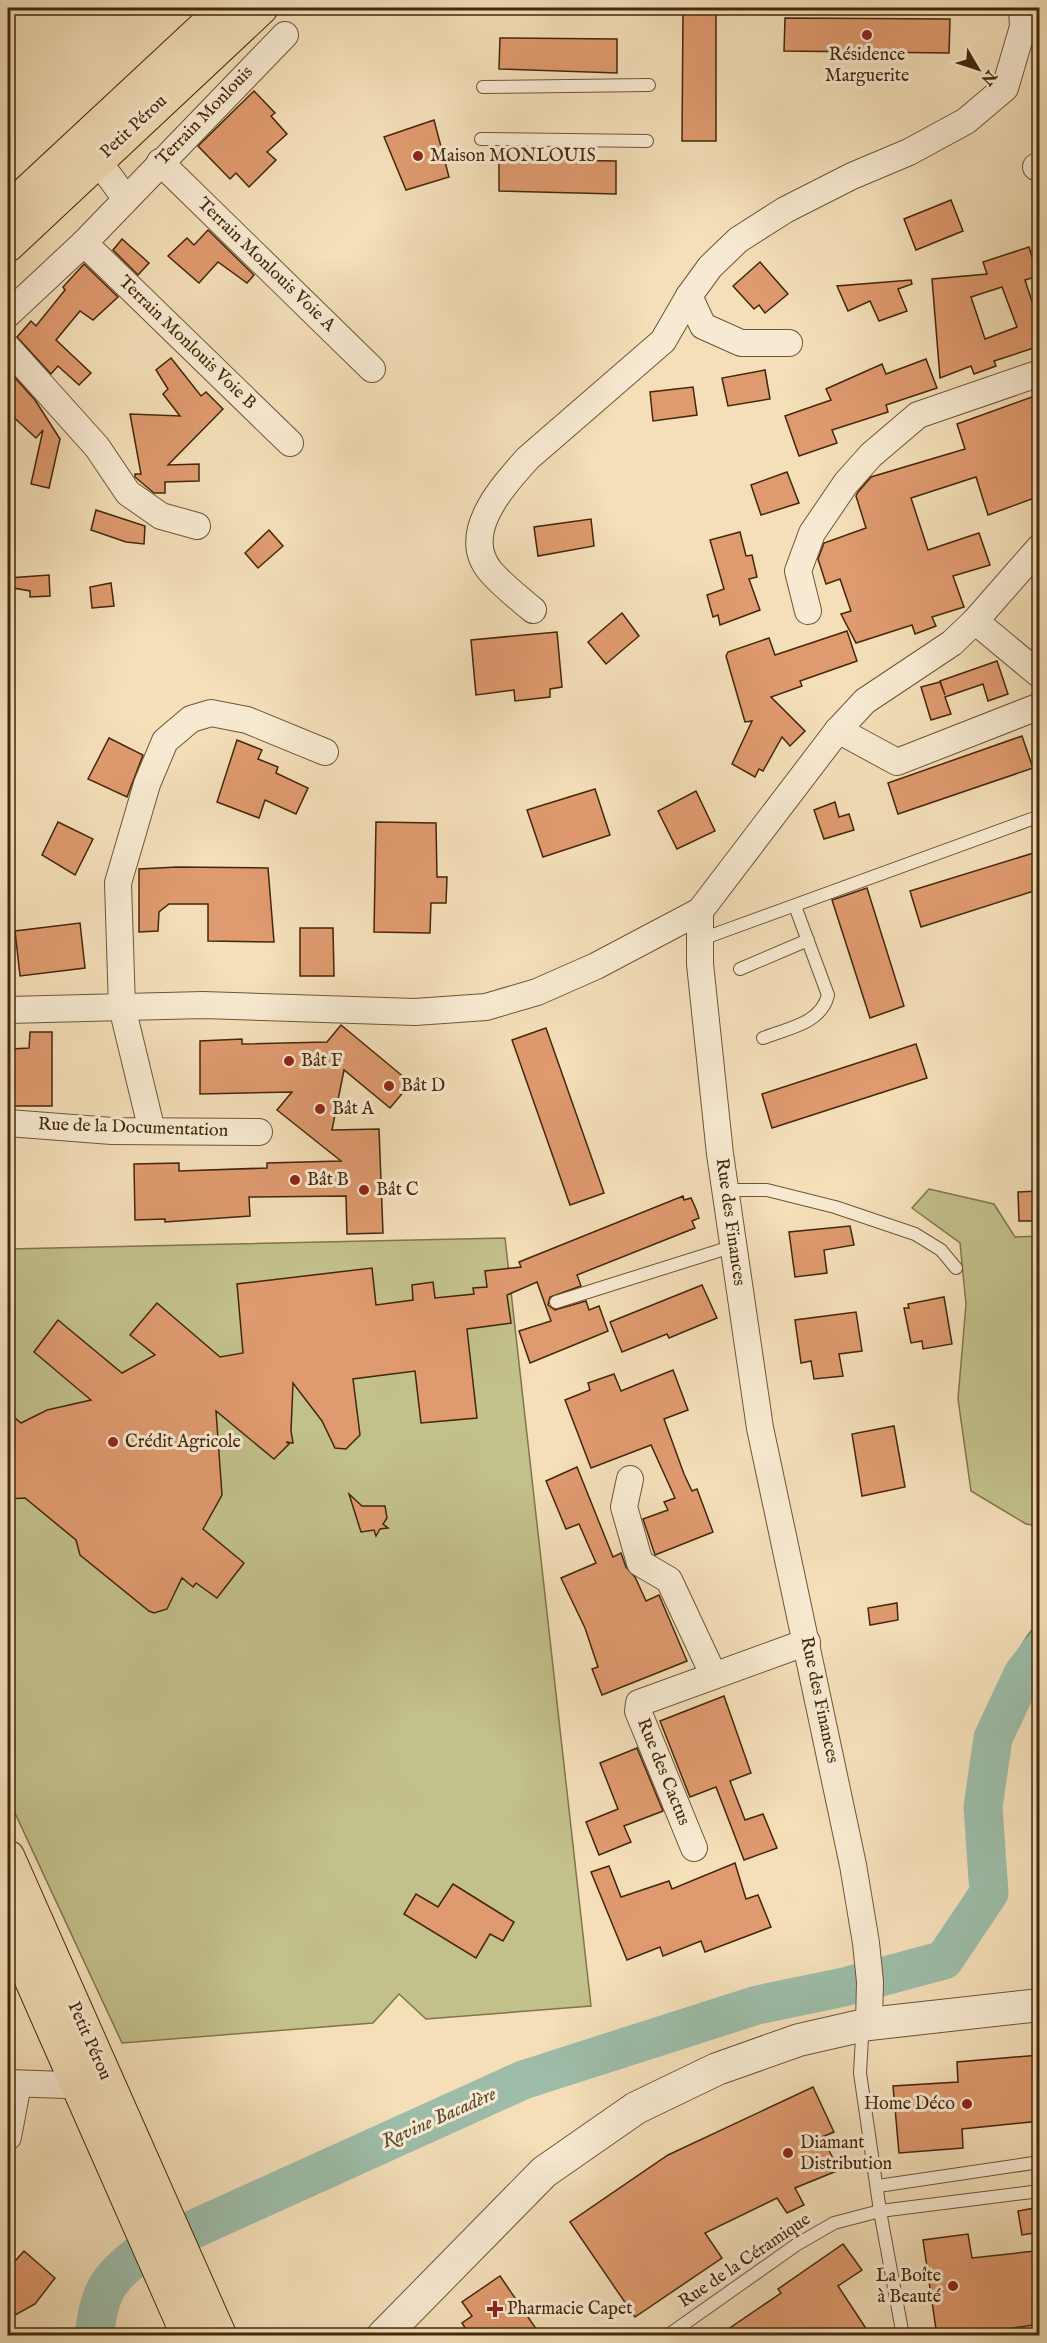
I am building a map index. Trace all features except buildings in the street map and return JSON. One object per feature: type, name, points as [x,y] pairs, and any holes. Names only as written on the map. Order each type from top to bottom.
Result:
[{"type":"highway","name":"Petit Pérou","points":[[8,245],[90,150],[225,8]]},
{"type":"highway","name":"Petit Pérou","points":[[8,210],[90,150],[261,8]]},
{"type":"highway","name":"Petit Pérou","points":[[8,1857],[93,2086],[162,2243],[220,2336]]},
{"type":"highway","name":"Petit Pérou","points":[[8,1927],[93,2086]]},
{"type":"highway","name":"Petit Pérou","points":[[162,2243],[182,2322],[183,2336]]},
{"type":"street","points":[[533,610],[490,571],[480,548],[483,521],[495,498],[528,458],[663,340],[689,296],[710,267],[738,240],[785,210],[852,176],[909,153],[966,121],[1005,88],[1023,27],[1022,8]]},
{"type":"street","name":"Terrain Monlouis","points":[[8,314],[84,243],[285,35]]},
{"type":"street","points":[[90,150],[126,199]]},
{"type":"street","name":"Terrain Monlouis Voie A","points":[[160,162],[372,369]]},
{"type":"street","name":"Terrain Monlouis Voie B","points":[[84,243],[290,443]]},
{"type":"street","points":[[689,296],[703,326],[741,343],[789,344]]},
{"type":"street","points":[[8,348],[97,447],[128,493],[162,516],[197,525]]},
{"type":"street","points":[[808,611],[798,571],[812,533],[846,483],[871,455],[918,415],[1040,373]]},
{"type":"street","points":[[8,1010],[203,1005],[415,1012],[486,1007],[537,992],[611,958],[700,911],[838,730],[875,692],[942,651],[975,621],[1040,547]]},
{"type":"street","points":[[975,621],[1040,675]]},
{"type":"street","points":[[838,730],[897,762],[1040,706]]},
{"type":"street","points":[[153,1131],[122,1007],[118,883],[147,784],[165,741],[191,718],[211,713],[248,720],[326,752]]},
{"type":"street","name":"Rue des Finances","points":[[700,911],[699,940],[725,1190],[760,1428],[853,1865],[868,1962],[869,2011]]},
{"type":"street","name":"Rue de la Documentation","points":[[8,1123],[153,1131],[259,1132]]},
{"type":"street","points":[[630,1479],[624,1507],[640,1563],[669,1580],[713,1674]]},
{"type":"street","name":"Rue des Cactus","points":[[694,1848],[638,1707],[642,1700],[807,1642]]},
{"type":"street","points":[[383,2336],[544,2172],[636,2108],[717,2069],[799,2040],[869,2011],[1040,2005]]},
{"type":"street","points":[[8,2138],[13,2084],[93,2086]]},
{"type":"lane","points":[[483,87],[649,85]]},
{"type":"lane","points":[[482,139],[647,141]]},
{"type":"lane","points":[[699,940],[1040,816]]},
{"type":"lane","points":[[763,1038],[815,1018],[825,1005],[828,995],[795,906]]},
{"type":"lane","points":[[740,969],[808,940]]},
{"type":"lane","points":[[725,1190],[767,1190],[855,1214],[915,1234],[941,1250],[956,1268]]},
{"type":"lane","points":[[556,1302],[734,1246]]},
{"type":"lane","points":[[869,2011],[862,2037],[859,2064],[880,2211],[903,2336]]},
{"type":"lane","points":[[878,2186],[1040,2162]]},
{"type":"lane","name":"Rue de la Céramique","points":[[668,2336],[796,2245],[834,2223],[880,2211],[1040,2191]]},
{"type":"shaded area","points":[[929,1189],[994,1204],[1015,1237],[1039,1236],[1039,1526],[1026,1524],[971,1491],[958,1399],[966,1304],[960,1243],[912,1208]]},
{"type":"shaded area","points":[[505,1238],[591,2006],[426,2019],[399,1994],[373,2023],[122,2043],[8,1798],[8,1249]]},
{"type":"shaded area","points":[[1039,1620],[1039,1652],[1023,1674],[995,1745],[997,1768],[981,1768],[988,1725],[999,1690],[1015,1656]]},
{"type":"waterway","name":"Ravine Bacadère","points":[[94,2336],[102,2297],[112,2279],[141,2253],[523,2080],[757,2005],[844,1987],[944,1960],[989,1893],[983,1807],[993,1738],[1023,1674],[1040,1652]]},
{"type":"place","name":"Résidence Marguerite","points":[[867,35]]},
{"type":"place","name":"Maison MONLOUIS","points":[[418,156]]},
{"type":"place","name":"Bât F","points":[[289,1061]]},
{"type":"place","name":"Bât D","points":[[389,1086]]},
{"type":"place","name":"Bât A","points":[[320,1109]]},
{"type":"place","name":"Bât B","points":[[295,1180]]},
{"type":"place","name":"Bât C","points":[[364,1190]]},
{"type":"place","name":"Crédit Agricole","points":[[113,1442]]},
{"type":"place","name":"Home Déco","points":[[967,2104]]},
{"type":"place","name":"Diamant Distribution","points":[[788,2153]]},
{"type":"place","name":"La Boîte à Beauté","points":[[953,2286]]},
{"type":"place","name":"Pharmacie Capet","points":[[495,2309]]}]
